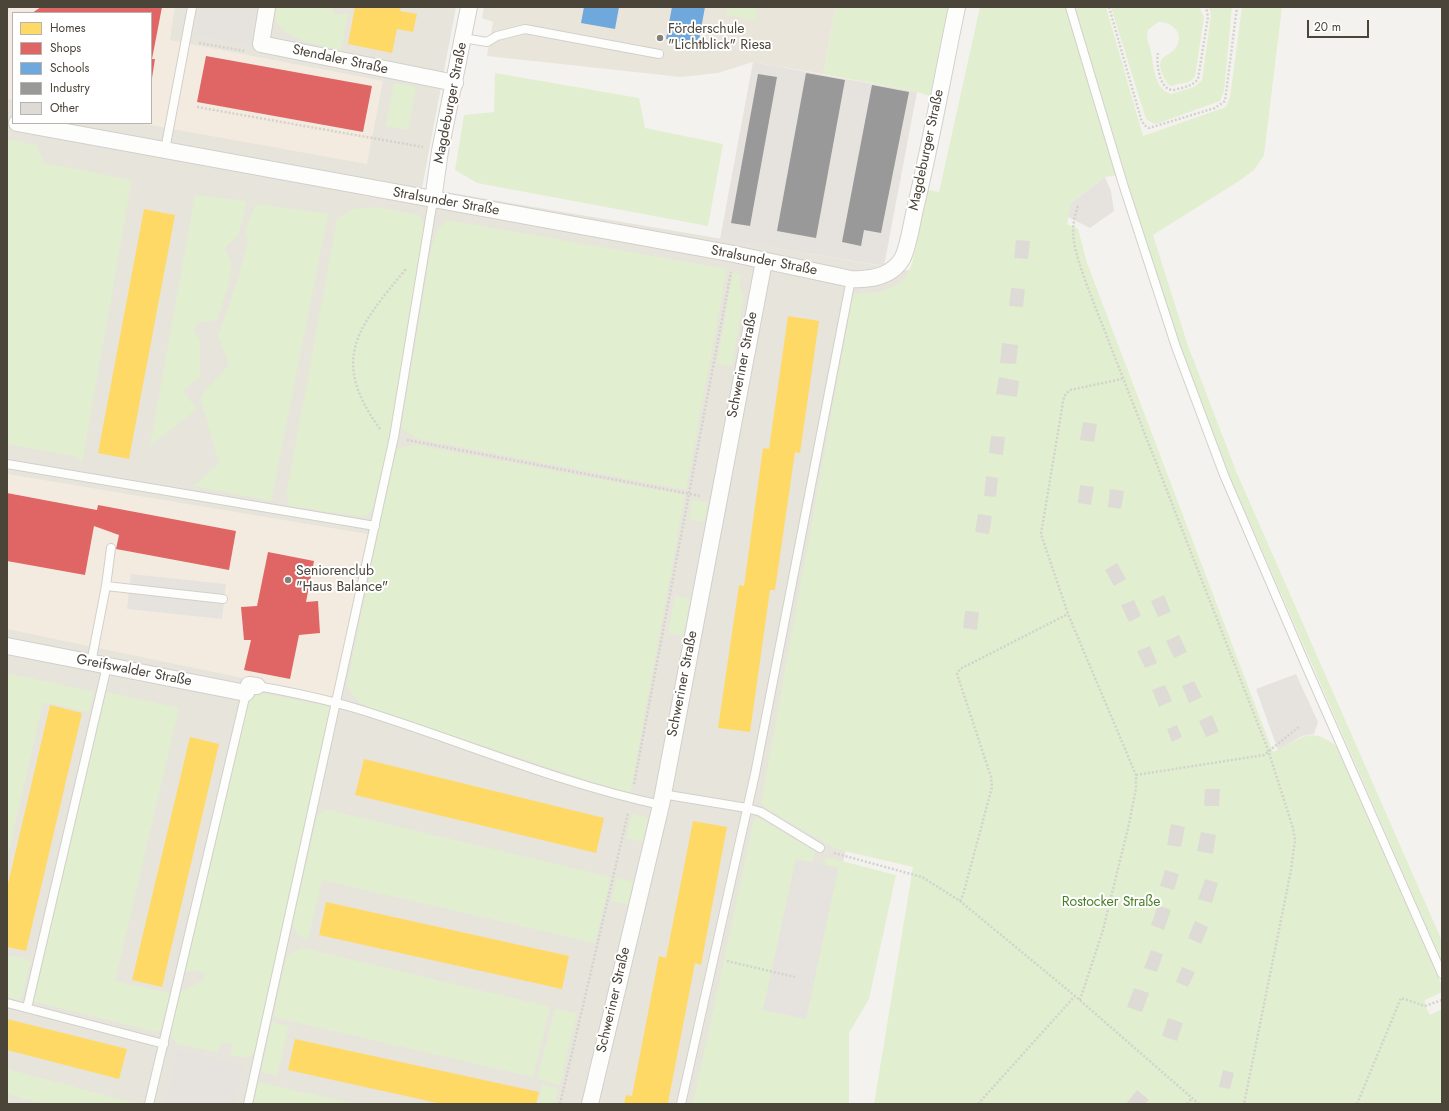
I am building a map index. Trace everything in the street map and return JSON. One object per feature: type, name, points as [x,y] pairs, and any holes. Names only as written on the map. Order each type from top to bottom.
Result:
[{"type":"street","points":[[261,44],[267,7]]},
{"type":"street","name":"Magdeburger Straße","points":[[433,200],[440,151],[455,83],[469,7]]},
{"type":"street","name":"Magdeburger Straße","points":[[874,278],[894,269],[903,259],[921,185],[957,7]]},
{"type":"street","name":"Stendaler Straße","points":[[261,44],[455,83]]},
{"type":"street","name":"Stralsunder Straße","points":[[22,124],[734,254],[851,279],[874,278]]},
{"type":"street","name":"Schweriner Straße","points":[[590,1104],[661,800],[764,261]]},
{"type":"street","name":"Greifswalder Straße","points":[[7,646],[107,666],[252,689]]},
{"type":"lane","points":[[165,150],[192,7]]},
{"type":"lane","points":[[1070,7],[1123,184],[1176,347],[1224,475],[1306,668],[1442,974]]},
{"type":"lane","points":[[464,38],[486,42],[497,36],[525,29],[659,54]]},
{"type":"lane","points":[[248,1104],[394,437],[426,256],[433,200]]},
{"type":"lane","points":[[681,1104],[755,774],[851,279]]},
{"type":"lane","points":[[7,464],[375,526]]},
{"type":"lane","points":[[91,663],[106,586],[111,548]]},
{"type":"lane","points":[[106,586],[223,599]]},
{"type":"lane","points":[[27,1008],[107,666]]},
{"type":"lane","points":[[149,1104],[252,689],[336,703],[471,749],[632,799],[661,800],[747,808],[761,812],[820,848]]},
{"type":"lane","points":[[7,1003],[164,1044]]},
{"type":"path","points":[[1109,7],[1141,120],[1148,128],[1216,108],[1225,101],[1237,7]]},
{"type":"path","points":[[1158,53],[1156,62],[1162,83],[1166,88],[1172,90],[1195,83],[1198,79],[1206,25],[1208,11],[1206,7]]},
{"type":"path","points":[[198,49],[200,42],[256,53],[261,44]]},
{"type":"path","points":[[197,107],[440,151]]},
{"type":"path","points":[[1078,206],[1072,226],[1075,248],[1086,283],[1122,379],[1268,750],[1293,828],[1295,840],[1276,950],[1244,1104]]},
{"type":"path","points":[[560,1104],[632,799],[734,254]]},
{"type":"path","points":[[426,256],[417,259],[409,266],[371,313],[354,346],[352,366],[355,384],[369,412],[385,435],[690,494],[718,498]]},
{"type":"path","points":[[1080,1000],[1103,930],[1136,788],[1136,775],[1068,614],[1041,534],[1064,396],[1070,390],[1122,379]]},
{"type":"path","points":[[960,901],[992,787],[991,777],[957,674],[960,669],[1068,614]]},
{"type":"path","points":[[1136,775],[1264,756],[1268,750],[1276,746],[1300,726]]},
{"type":"path","points":[[820,848],[828,852],[922,877],[960,901],[1080,1000],[1199,1104]]},
{"type":"path","points":[[714,958],[794,977]]},
{"type":"path","points":[[978,1104],[1075,996]]},
{"type":"path","points":[[1357,1104],[1402,998],[1425,1006],[1442,1000]]},
{"type":"path","points":[[1187,1104],[1192,1098]]},
{"type":"shaded area","points":[[7,7],[456,7],[422,188],[964,280],[793,1104],[7,1104]]},
{"type":"shaded area","points":[[9,7],[175,7],[170,40],[383,81],[367,164],[145,124],[152,124],[152,12],[12,12],[12,100],[7,99],[7,20]]},
{"type":"shaded area","points":[[200,7],[256,7],[249,46],[196,35]]},
{"type":"shaded area","name":"Förderschule \"Lichtblick\" Riesa","points":[[484,7],[836,7],[823,74],[753,62],[718,73],[681,77],[487,56],[493,22],[482,18]]},
{"type":"shaded area","points":[[753,62],[917,92],[884,266],[720,239]]},
{"type":"shaded area","points":[[1105,177],[1111,191],[1114,211],[1090,228],[1068,217],[1071,203]]},
{"type":"shaded area","points":[[7,474],[368,534],[333,697],[7,629]]},
{"type":"shaded area","points":[[131,574],[226,584],[222,619],[127,609]]},
{"type":"shaded area","points":[[1296,674],[1318,722],[1314,734],[1302,736],[1278,750],[1256,689]]},
{"type":"shaded area","points":[[796,859],[838,868],[806,1019],[763,1010]]},
{"type":"shaded area","points":[[178,1049],[243,1065],[234,1104],[165,1104]]},
{"type":"green space","points":[[274,7],[334,7],[333,14],[348,14],[341,51],[301,40],[286,32],[277,23]]},
{"type":"green space","points":[[727,7],[758,7],[755,21],[726,14]]},
{"type":"green space","points":[[836,7],[948,7],[930,96],[917,92],[823,74]]},
{"type":"green space","name":"Rostocker Straße","points":[[980,7],[1066,7],[1117,175],[1105,177],[1071,203],[1067,224],[1078,229],[1087,263],[1273,752],[1297,739],[1311,735],[1327,739],[1336,746],[1442,986],[1442,992],[1425,1000],[1425,1006],[1430,1015],[1442,1009],[1442,1104],[874,1104],[913,867],[836,849],[767,809],[761,803],[853,294],[881,292],[898,284],[906,277],[912,264],[928,190],[939,192]]},
{"type":"green space","points":[[1074,7],[1106,7],[1143,136],[1226,107],[1230,97],[1242,7],[1282,7],[1264,155],[1254,170],[1239,181],[1153,235],[1187,343],[1236,471],[1442,941],[1442,962],[1228,472],[1179,344]]},
{"type":"green space","points":[[1111,7],[1199,7],[1204,17],[1195,77],[1189,82],[1170,86],[1164,79],[1160,67],[1160,62],[1162,59],[1174,50],[1179,41],[1179,36],[1175,28],[1167,23],[1158,22],[1148,30],[1147,35],[1155,75],[1161,87],[1171,94],[1194,87],[1202,80],[1211,15],[1209,7],[1232,7],[1224,91],[1220,101],[1159,123],[1154,124],[1146,119]]},
{"type":"green space","points":[[495,73],[639,98],[645,128],[723,144],[708,226],[477,183],[455,170],[464,115],[494,112]]},
{"type":"green space","points":[[394,83],[416,87],[408,130],[386,126]]},
{"type":"green space","points":[[7,139],[36,145],[44,163],[132,180],[82,463],[78,457],[7,444]]},
{"type":"green space","points":[[195,195],[247,201],[239,234],[225,248],[232,265],[229,283],[217,320],[197,323],[194,331],[200,340],[200,377],[183,391],[197,409],[150,446]]},
{"type":"green space","points":[[256,204],[328,214],[271,501],[194,486],[219,463],[200,397],[229,364],[218,336],[239,276],[248,242],[245,230]]},
{"type":"green space","points":[[377,207],[419,215],[423,223],[424,239],[391,433],[374,509],[365,517],[288,506],[287,491],[337,219],[353,209]]},
{"type":"green space","points":[[447,220],[727,269],[686,490],[418,439],[401,428],[431,250],[437,230]]},
{"type":"green space","points":[[733,272],[740,274],[740,290],[744,295],[732,366],[717,364]]},
{"type":"green space","points":[[416,445],[685,495],[630,794],[372,709],[363,705],[354,697],[347,685],[395,449]]},
{"type":"green space","points":[[692,500],[708,502],[704,522],[689,519]]},
{"type":"green space","points":[[675,596],[690,599],[684,636],[668,633]]},
{"type":"green space","points":[[7,673],[94,692],[89,712],[43,702],[7,860]]},
{"type":"green space","points":[[250,691],[330,707],[255,1053],[247,1058],[230,1055],[232,1044],[221,1042],[218,1052],[177,1044],[171,1036],[170,1030],[179,992],[204,980],[205,972],[185,972]]},
{"type":"green space","points":[[106,692],[179,708],[115,981],[171,993],[160,1030],[157,1032],[32,1001]]},
{"type":"green space","points":[[328,810],[611,877],[595,943],[322,880],[308,940],[305,939],[298,934],[292,925],[317,816]]},
{"type":"green space","points":[[632,814],[648,818],[643,842],[626,838]]},
{"type":"green space","points":[[758,818],[815,851],[812,863],[796,860],[764,1010],[806,1019],[838,869],[825,866],[826,857],[896,875],[869,999],[849,1033],[849,1104],[693,1104],[754,819]]},
{"type":"green space","points":[[617,878],[633,882],[628,905],[611,901]]},
{"type":"green space","points":[[303,948],[550,1007],[533,1077],[273,1017],[286,958],[294,951]]},
{"type":"green space","points":[[7,955],[31,960],[22,997],[18,1000],[7,997]]},
{"type":"green space","points":[[555,1009],[577,1013],[560,1085],[537,1079]]},
{"type":"green space","points":[[272,1022],[289,1026],[277,1076],[261,1072]]},
{"type":"green space","points":[[7,1069],[139,1104],[43,1104],[7,1094]]},
{"type":"green space","points":[[258,1082],[356,1104],[253,1104]]},
{"type":"green space","points":[[542,1085],[558,1088],[555,1104],[538,1104]]},
{"type":"building: Homes","points":[[355,7],[401,7],[400,11],[417,14],[413,32],[397,29],[392,53],[348,44]]},
{"type":"building: Homes","points":[[144,209],[175,215],[129,459],[98,453]]},
{"type":"building: Homes","points":[[788,316],[819,321],[800,453],[795,452],[775,590],[770,590],[750,732],[718,728],[739,585],[744,586],[763,448],[769,449]]},
{"type":"building: Homes","points":[[50,705],[82,713],[26,951],[7,947],[7,888]]},
{"type":"building: Homes","points":[[190,737],[219,744],[162,987],[132,980]]},
{"type":"building: Homes","points":[[364,759],[604,818],[596,853],[355,795]]},
{"type":"building: Homes","points":[[693,821],[727,827],[701,965],[695,963],[668,1103],[624,1104],[626,1095],[632,1096],[659,956],[666,958]]},
{"type":"building: Homes","points":[[326,902],[569,956],[562,989],[319,935]]},
{"type":"building: Homes","points":[[7,1019],[127,1049],[119,1079],[7,1050]]},
{"type":"building: Homes","points":[[295,1039],[539,1092],[536,1104],[442,1104],[288,1070]]},
{"type":"building: Shops","points":[[41,7],[162,7],[152,59],[152,12],[34,12]]},
{"type":"building: Shops","points":[[206,56],[372,86],[363,132],[197,102]]},
{"type":"building: Shops","points":[[152,59],[155,59],[152,78]]},
{"type":"building: Shops","points":[[7,493],[97,510],[98,505],[236,531],[229,570],[116,549],[119,535],[94,526],[85,575],[7,561]]},
{"type":"building: Shops","points":[[268,552],[314,561],[306,602],[318,601],[320,633],[299,635],[290,679],[244,670],[251,640],[244,640],[241,607],[257,606]]},
{"type":"building: Schools","points":[[584,7],[619,7],[615,29],[581,23]]},
{"type":"building: Schools","points":[[672,7],[705,7],[698,45],[666,39]]},
{"type":"building: Industry","points":[[806,73],[845,80],[816,238],[777,231]]},
{"type":"building: Industry","points":[[758,74],[777,77],[750,226],[731,223]]},
{"type":"building: Industry","points":[[872,85],[909,92],[881,233],[864,230],[861,246],[842,242]]},
{"type":"building: Other","points":[[1016,240],[1030,241],[1028,259],[1014,258]]},
{"type":"building: Other","points":[[1011,288],[1025,289],[1023,307],[1009,306]]},
{"type":"building: Other","points":[[1002,343],[1018,345],[1016,364],[1000,363]]},
{"type":"building: Other","points":[[999,377],[1019,381],[1017,397],[996,394]]},
{"type":"building: Other","points":[[1083,422],[1097,424],[1094,442],[1080,440]]},
{"type":"building: Other","points":[[991,436],[1005,437],[1003,455],[989,453]]},
{"type":"building: Other","points":[[986,476],[998,478],[996,497],[984,496]]},
{"type":"building: Other","points":[[1080,485],[1094,487],[1091,505],[1078,503]]},
{"type":"building: Other","points":[[1110,489],[1124,491],[1121,509],[1108,507]]},
{"type":"building: Other","points":[[978,514],[992,516],[989,534],[975,532]]},
{"type":"building: Other","points":[[1117,563],[1126,579],[1114,586],[1105,570]]},
{"type":"building: Other","points":[[1164,595],[1171,612],[1158,617],[1151,601]]},
{"type":"building: Other","points":[[1134,600],[1141,616],[1129,622],[1121,605]]},
{"type":"building: Other","points":[[965,611],[979,612],[977,630],[963,628]]},
{"type":"building: Other","points":[[1179,635],[1187,652],[1174,658],[1166,641]]},
{"type":"building: Other","points":[[1150,646],[1157,663],[1145,668],[1137,651]]},
{"type":"building: Other","points":[[1194,681],[1202,697],[1189,703],[1182,686]]},
{"type":"building: Other","points":[[1165,685],[1172,701],[1159,707],[1152,690]]},
{"type":"building: Other","points":[[1212,715],[1219,732],[1206,737],[1199,721]]},
{"type":"building: Other","points":[[1177,725],[1182,737],[1172,742],[1167,729]]},
{"type":"building: Other","points":[[1205,789],[1220,789],[1219,806],[1204,806]]},
{"type":"building: Other","points":[[1171,824],[1185,827],[1181,847],[1167,845]]},
{"type":"building: Other","points":[[1201,832],[1216,835],[1213,854],[1197,851]]},
{"type":"building: Other","points":[[1165,870],[1179,874],[1174,890],[1160,886]]},
{"type":"building: Other","points":[[1205,879],[1218,883],[1212,903],[1198,899]]},
{"type":"building: Other","points":[[1158,905],[1171,910],[1164,930],[1151,925]]},
{"type":"building: Other","points":[[1195,921],[1208,927],[1201,944],[1188,938]]},
{"type":"building: Other","points":[[1151,950],[1163,954],[1157,972],[1144,968]]},
{"type":"building: Other","points":[[1182,967],[1195,972],[1188,987],[1176,982]]},
{"type":"building: Other","points":[[1134,988],[1149,993],[1142,1012],[1127,1007]]},
{"type":"building: Other","points":[[1168,1018],[1183,1023],[1177,1041],[1162,1036]]},
{"type":"building: Other","points":[[1223,1070],[1234,1073],[1230,1089],[1219,1087]]},
{"type":"building: Other","points":[[1137,1090],[1149,1100],[1145,1104],[1126,1104]]},
{"type":"place","name":"Förderschule \"Lichtblick\" Riesa","points":[[660,38]]},
{"type":"place","name":"Seniorenclub \"Haus Balance\"","points":[[288,580]]}]
